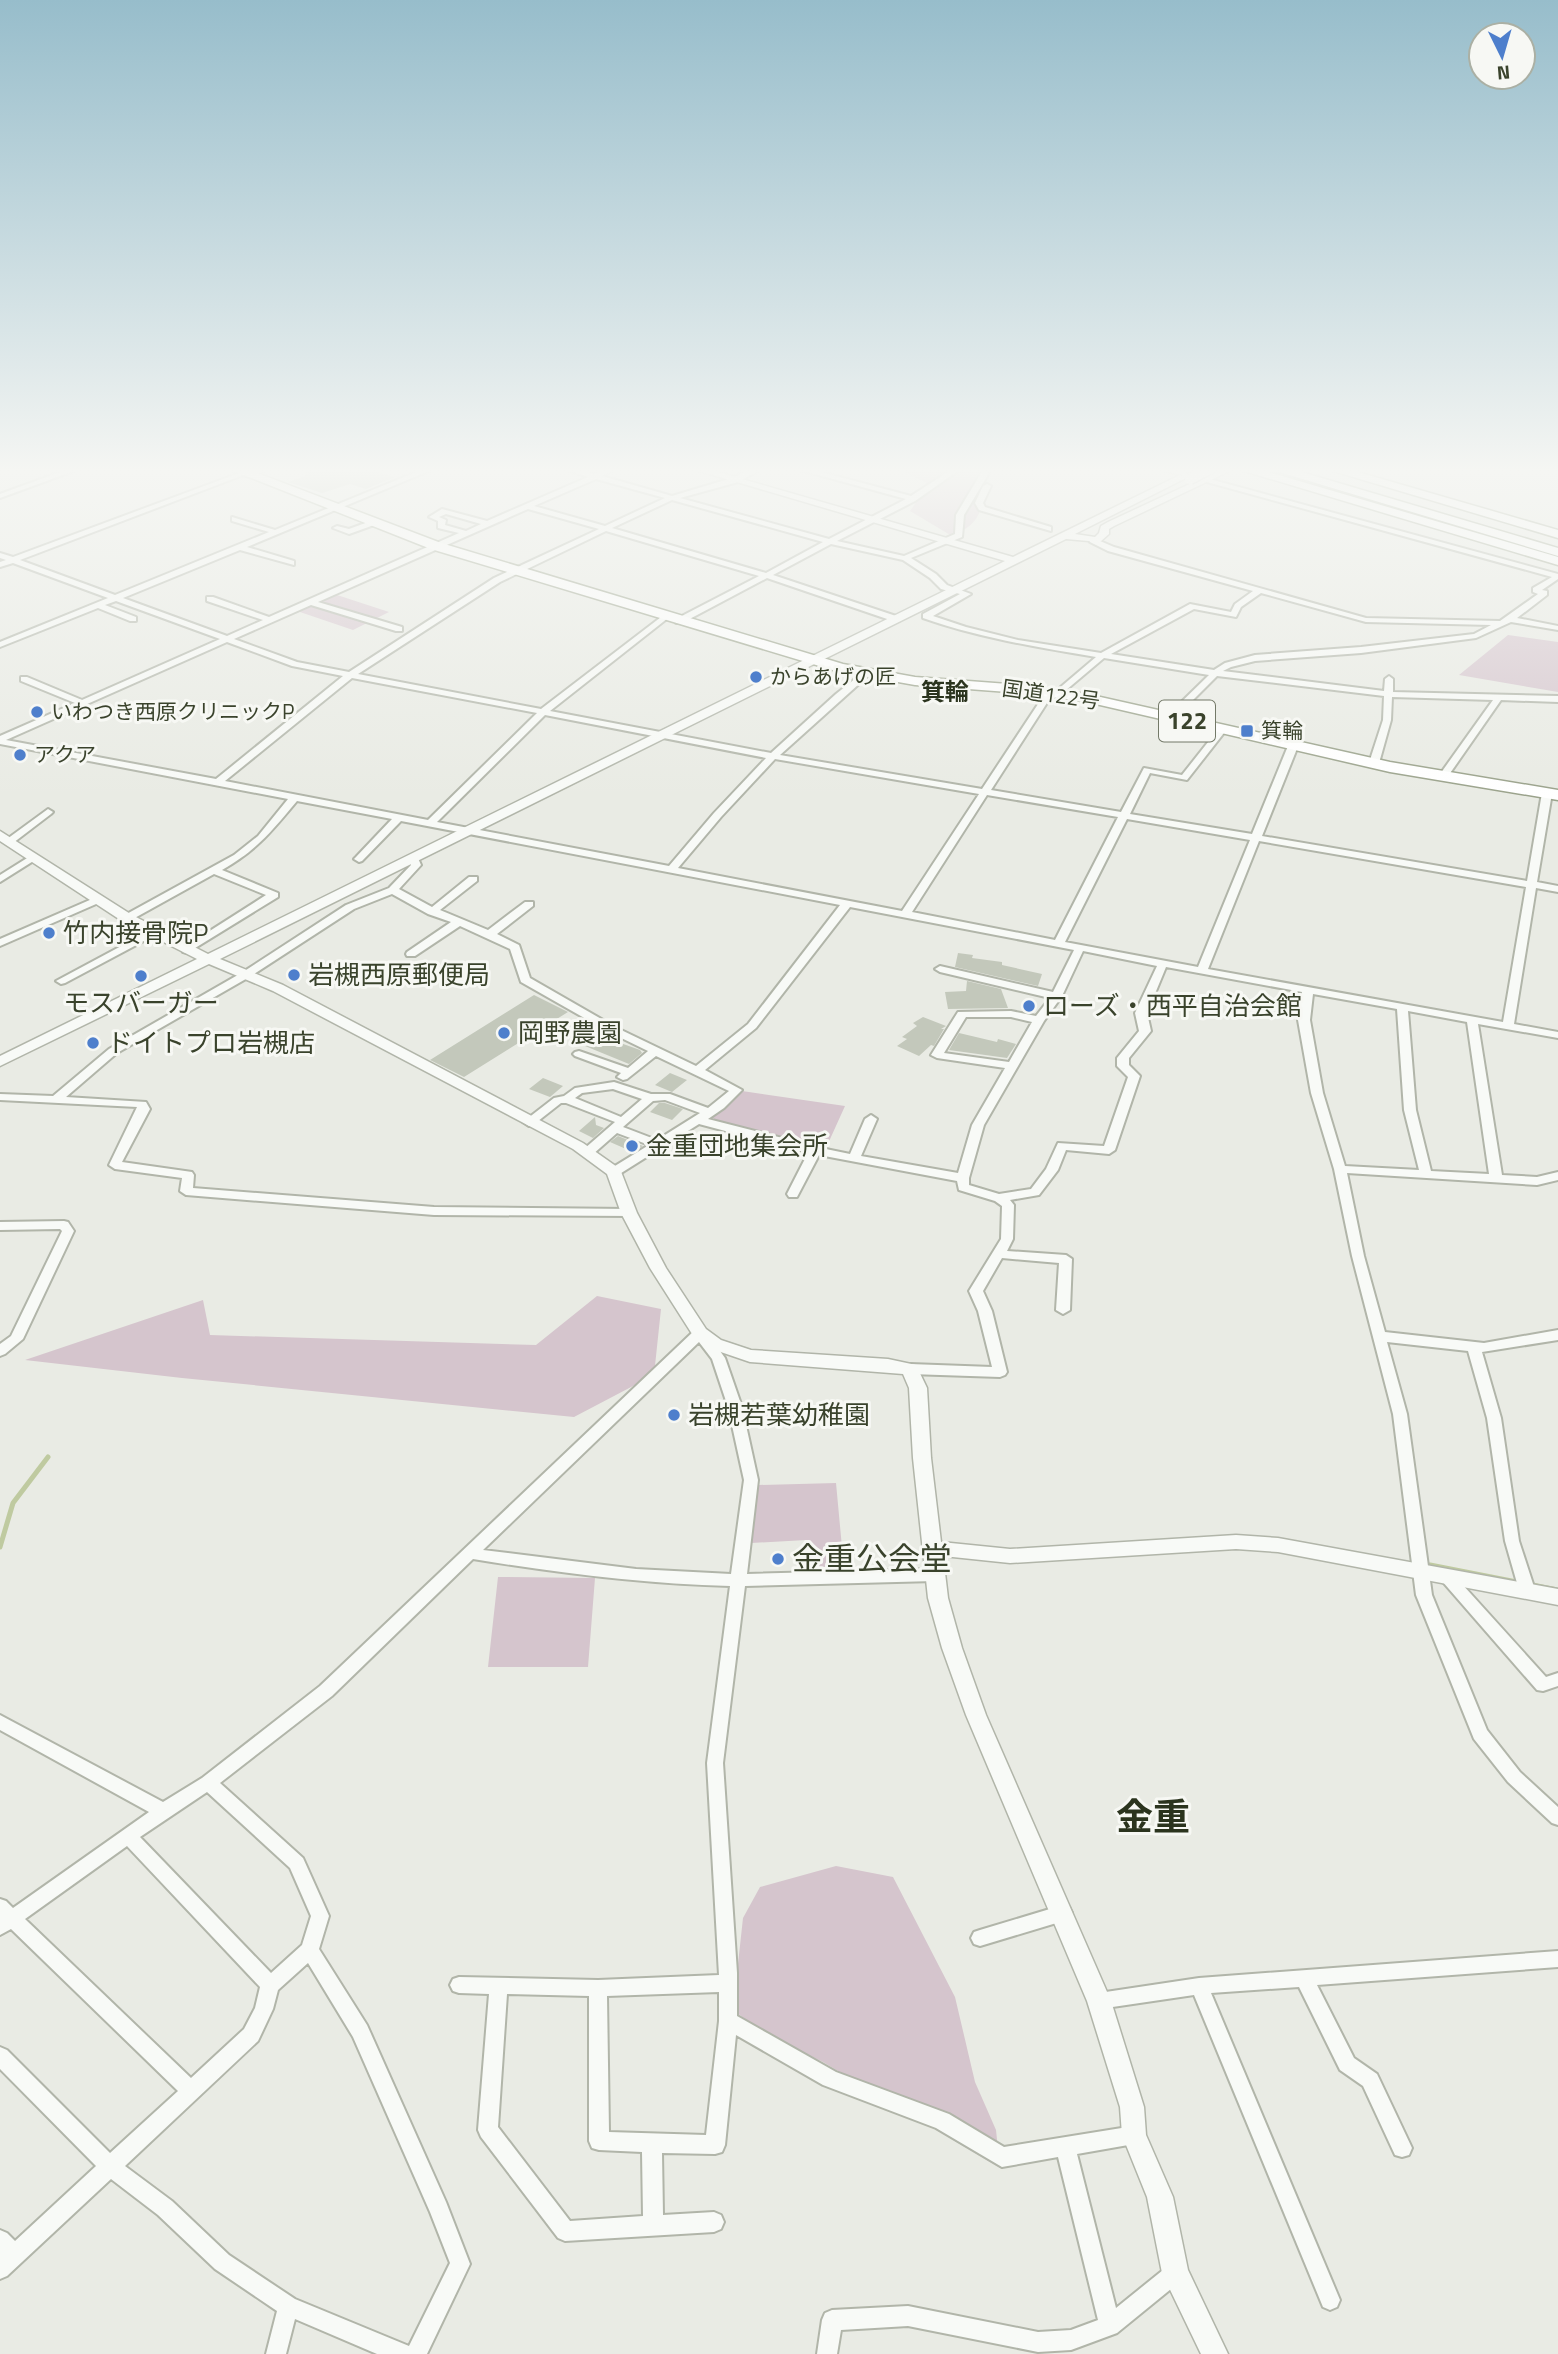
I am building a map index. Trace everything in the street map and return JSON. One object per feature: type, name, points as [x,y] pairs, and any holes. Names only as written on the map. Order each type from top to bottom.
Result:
[{"type":"highway","name":"国道122号","points":[[536,578],[866,673],[915,681],[1055,693],[1443,777],[1553,794]]},
{"type":"street","points":[[65,578],[295,664],[772,755],[1558,889]]},
{"type":"street","points":[[0,645],[164,578]]},
{"type":"street","points":[[0,740],[365,578]]},
{"type":"street","points":[[217,783],[351,674],[502,578]]},
{"type":"street","points":[[679,621],[763,578]]},
{"type":"street","points":[[773,578],[896,619]]},
{"type":"street","points":[[935,578],[944,587],[967,594],[926,616],[963,629],[1018,642],[1215,673],[1388,694],[1558,699]]},
{"type":"street","points":[[0,1062],[981,578]]},
{"type":"street","points":[[1216,578],[1366,621],[1506,621],[1558,628]]},
{"type":"street","points":[[1171,717],[1215,673],[1228,665],[1255,658],[1361,650],[1476,636],[1506,621],[1544,593],[1536,590],[1555,578]]},
{"type":"street","points":[[906,913],[984,792],[1055,693],[1103,655],[1193,606],[1233,615],[1238,606],[1260,590]]},
{"type":"street","points":[[210,599],[270,620]]},
{"type":"street","points":[[311,602],[399,629]]},
{"type":"street","points":[[98,604],[133,619]]},
{"type":"street","points":[[430,823],[543,712],[665,616]]},
{"type":"street","points":[[673,868],[720,809],[772,755],[866,673]]},
{"type":"street","points":[[24,679],[83,702]]},
{"type":"street","points":[[1374,763],[1387,720],[1389,679]]},
{"type":"street","points":[[1443,777],[1499,696]]},
{"type":"street","points":[[1059,943],[1147,770],[1184,778],[1223,729]]},
{"type":"street","points":[[0,740],[1163,964],[1558,1035]]},
{"type":"street","points":[[1202,971],[1293,746]]},
{"type":"street","points":[[1508,1025],[1530,885],[1553,794]]},
{"type":"street","points":[[127,918],[237,857],[261,838],[294,798]]},
{"type":"street","points":[[48,812],[5,838],[127,918],[187,950],[247,974],[587,1152],[614,1172],[629,1213],[658,1268],[718,1358],[736,1407],[751,1480],[715,1763],[728,1983],[728,2021],[715,2145],[599,2141],[598,1989]]},
{"type":"street","points":[[359,859],[398,817]]},
{"type":"street","points":[[0,879],[32,858]]},
{"type":"street","points":[[58,1098],[113,1051],[247,974],[350,907],[393,890],[414,871],[414,858]]},
{"type":"street","points":[[187,950],[274,895],[214,870]]},
{"type":"street","points":[[432,912],[473,879]]},
{"type":"street","points":[[393,890],[432,912],[490,934],[514,947],[526,980],[612,1030],[736,1090],[710,1113],[614,1172]]},
{"type":"street","points":[[0,943],[99,899]]},
{"type":"street","points":[[697,1071],[752,1026],[848,902]]},
{"type":"street","points":[[490,934],[529,904]]},
{"type":"street","points":[[411,954],[459,922]]},
{"type":"street","points":[[61,981],[153,932]]},
{"type":"street","points":[[700,1333],[715,1344],[750,1356],[888,1364],[910,1369],[1000,1372],[985,1311],[976,1291],[1007,1239],[1008,1205],[999,1198],[963,1187],[963,1178],[978,1125],[1039,1020],[1057,996],[1080,947]]},
{"type":"street","points":[[999,1198],[1034,1192],[1052,1170],[1062,1146],[1109,1150],[1135,1076],[1124,1066],[1124,1058],[1145,1031],[1140,1013],[1163,964]]},
{"type":"street","points":[[940,969],[1057,996]]},
{"type":"street","points":[[1308,990],[1304,1020],[1317,1093],[1340,1169],[1358,1256],[1399,1414],[1424,1595],[1480,1734],[1514,1777],[1558,1818]]},
{"type":"street","points":[[1402,1007],[1409,1110],[1426,1174]]},
{"type":"street","points":[[1013,1066],[937,1055],[962,1014],[1011,1014],[1039,1020]]},
{"type":"street","points":[[1472,1019],[1496,1177]]},
{"type":"street","points":[[614,1085],[655,1051]]},
{"type":"street","points":[[579,1054],[629,1072]]},
{"type":"street","points":[[529,1122],[558,1100],[567,1099],[579,1090],[614,1085],[650,1098],[666,1096],[710,1113]]},
{"type":"street","points":[[0,1097],[142,1104],[144,1110],[116,1166],[188,1175],[186,1191],[434,1211],[629,1213]]},
{"type":"street","points":[[587,1152],[650,1098]]},
{"type":"street","points":[[567,1099],[659,1145]]},
{"type":"street","points":[[855,1158],[871,1119]]},
{"type":"street","points":[[698,1120],[815,1151],[963,1178]]},
{"type":"street","points":[[793,1194],[815,1151]]},
{"type":"street","points":[[1340,1169],[1537,1181],[1558,1177]]},
{"type":"street","points":[[0,1226],[49,1223],[64,1225],[68,1231],[16,1339],[0,1351]]},
{"type":"street","points":[[997,1254],[1066,1259],[1063,1310]]},
{"type":"street","points":[[190,2090],[4,1918],[208,1783],[326,1691],[700,1333]]},
{"type":"street","points":[[1380,1336],[1484,1348],[1558,1335]]},
{"type":"street","points":[[1474,1347],[1494,1418],[1512,1541],[1527,1590]]},
{"type":"street","points":[[910,1369],[918,1388],[931,1548],[938,1598],[952,1648],[976,1715],[1099,2001],[1132,2107],[1133,2134],[1160,2197],[1175,2273],[1215,2354]]},
{"type":"street","points":[[931,1548],[1010,1556],[1236,1542],[1278,1545],[1527,1590],[1555,1599]]},
{"type":"street","points":[[468,1553],[554,1566],[688,1579],[935,1575]]},
{"type":"street","points":[[1447,1577],[1543,1685],[1558,1679]]},
{"type":"street","points":[[0,1722],[163,1811]]},
{"type":"street","points":[[0,2240],[7,2262],[251,2035],[264,2009],[270,1985],[310,1950],[320,1916],[297,1863],[208,1783]]},
{"type":"street","points":[[128,1836],[270,1985]]},
{"type":"street","points":[[980,1938],[1063,1913]]},
{"type":"street","points":[[310,1950],[360,2031],[439,2209],[460,2264],[416,2354]]},
{"type":"street","points":[[1099,2001],[1199,1986],[1558,1959]]},
{"type":"street","points":[[1304,1978],[1347,2064],[1370,2080],[1402,2148]]},
{"type":"street","points":[[459,1985],[598,1989],[728,1983]]},
{"type":"street","points":[[499,1985],[488,2130],[565,2231],[714,2222]]},
{"type":"street","points":[[1199,1986],[1330,2300]]},
{"type":"street","points":[[728,2021],[830,2079],[942,2121],[1002,2157],[1133,2134]]},
{"type":"street","points":[[0,2056],[109,2166],[165,2207],[222,2262],[288,2306],[402,2354]]},
{"type":"street","points":[[652,2143],[653,2226]]},
{"type":"street","points":[[1065,2146],[1110,2326]]},
{"type":"street","points":[[827,2354],[832,2320],[908,2316],[1038,2343],[1071,2340],[1110,2326],[1175,2273]]},
{"type":"street","points":[[276,2354],[288,2306]]},
{"type":"shaded area","points":[[334,594],[389,612],[373,620],[318,601]]},
{"type":"shaded area","points":[[311,605],[367,623],[353,630],[297,611]]},
{"type":"shaded area","points":[[1508,635],[1558,642],[1558,692],[1459,675]]},
{"type":"shaded area","points":[[742,1091],[845,1106],[826,1148],[714,1120],[712,1116],[725,1109]]},
{"type":"shaded area","points":[[597,1296],[661,1309],[654,1375],[574,1417],[25,1360],[203,1300],[210,1335],[536,1345]]},
{"type":"shaded area","points":[[836,1483],[844,1569],[811,1570],[806,1540],[751,1543],[758,1485]]},
{"type":"shaded area","points":[[498,1577],[595,1578],[588,1667],[488,1667]]},
{"type":"shaded area","points":[[836,1866],[893,1877],[955,1997],[975,2082],[996,2130],[1000,2168],[823,2062],[764,2033],[733,2010],[743,1918],[760,1887]]},
{"type":"building","points":[[958,953],[1042,974],[1038,986],[955,967]]},
{"type":"building","points":[[967,981],[1001,989],[1008,1008],[948,1009],[945,992],[966,991]]},
{"type":"building","name":"岡野農園","points":[[534,995],[568,1012],[464,1077],[430,1060]]},
{"type":"building","points":[[923,1017],[946,1026],[941,1029],[944,1029],[934,1046],[931,1045],[919,1056],[897,1046],[907,1039],[902,1037],[917,1026],[913,1023]]},
{"type":"building","points":[[959,1033],[1016,1044],[1007,1058],[949,1050]]},
{"type":"building","points":[[612,1040],[642,1053],[629,1064],[585,1046]]},
{"type":"building","points":[[670,1073],[687,1080],[672,1092],[655,1085]]},
{"type":"building","points":[[543,1078],[563,1086],[550,1097],[529,1089]]},
{"type":"building","points":[[659,1103],[683,1109],[672,1120],[650,1112]]},
{"type":"building","points":[[595,1117],[596,1125],[604,1128],[593,1138],[579,1131]]},
{"type":"building","name":"金重団地集会所","points":[[618,1136],[643,1146],[633,1152],[610,1142]]},
{"type":"waterway","points":[[0,1547],[13,1503],[48,1457]]},
{"type":"waterway","points":[[1430,1565],[1558,1590]]},
{"type":"place","name":"からあげの匠","points":[[756,677]]},
{"type":"place","name":"いわつき西原クリニックP","points":[[37,712]]},
{"type":"place","name":"箕輪","points":[[1247,731]]},
{"type":"place","name":"アクア","points":[[20,755]]},
{"type":"place","name":"竹内接骨院P","points":[[49,933]]},
{"type":"place","name":"岩槻西原郵便局","points":[[294,975]]},
{"type":"place","name":"モスバーガー","points":[[141,976]]},
{"type":"place","name":"ローズ・西平自治会館","points":[[1029,1006]]},
{"type":"place","name":"岡野農園","points":[[504,1033]]},
{"type":"place","name":"ドイトプロ岩槻店","points":[[93,1043]]},
{"type":"place","name":"金重団地集会所","points":[[632,1146]]},
{"type":"place","name":"岩槻若葉幼稚園","points":[[674,1415]]},
{"type":"place","name":"金重公会堂","points":[[778,1559]]},
{"type":"district","name":"箕輪","points":[[945,692]]},
{"type":"district","name":"金重","points":[[1153,1817]]}]
